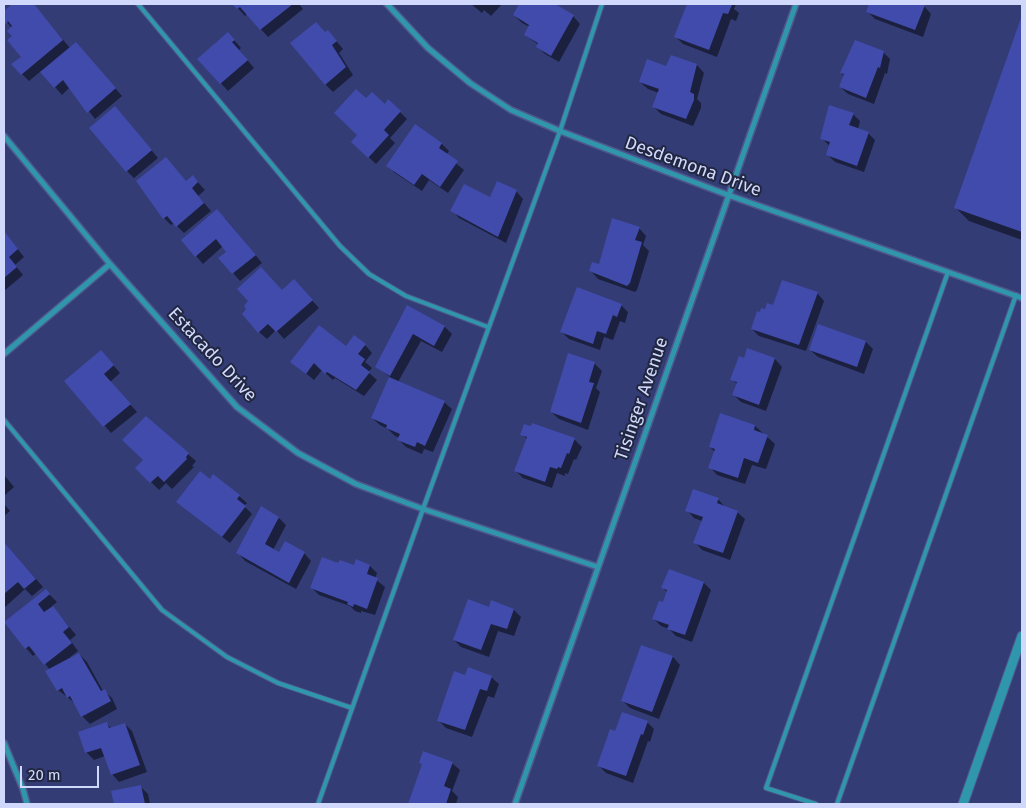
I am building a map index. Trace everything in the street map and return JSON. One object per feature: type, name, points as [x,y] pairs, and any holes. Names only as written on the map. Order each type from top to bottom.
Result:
[{"type":"street","name":"Desdemona Drive","points":[[387,4],[428,48],[470,83],[511,110],[560,131],[728,195],[1022,298]]},
{"type":"street","name":"Tisinger Avenue","points":[[514,804],[796,4]]},
{"type":"street","name":"Estacado Drive","points":[[4,136],[110,264],[237,407],[298,453],[356,484],[423,509],[598,567]]},
{"type":"street","points":[[4,354],[110,264]]},
{"type":"street","points":[[963,804],[1022,636]]},
{"type":"street","points":[[4,743],[24,789],[27,804]]},
{"type":"lane","points":[[138,4],[340,246],[369,274],[406,296],[488,327]]},
{"type":"lane","points":[[318,804],[560,131],[602,4]]},
{"type":"lane","points":[[816,804],[766,788],[948,272]]},
{"type":"lane","points":[[836,804],[1016,296]]},
{"type":"lane","points":[[4,420],[162,610],[227,657],[278,683],[352,708]]},
{"type":"building","points":[[12,4],[34,4],[63,40],[21,75],[11,64],[21,57],[7,40],[12,36],[7,31],[12,26],[8,21],[6,24],[4,21],[4,11]]},
{"type":"building","points":[[232,4],[293,4],[260,30],[240,7],[237,9]]},
{"type":"building","points":[[519,4],[555,4],[574,15],[551,56],[536,47],[538,43],[524,35],[529,25],[513,15]]},
{"type":"building","points":[[687,4],[732,5],[728,14],[723,13],[709,50],[674,37]]},
{"type":"building","points":[[869,4],[925,5],[915,30],[866,12]]},
{"type":"building","points":[[1022,15],[1022,232],[954,208]]},
{"type":"building","points":[[316,22],[325,32],[328,30],[337,41],[332,45],[346,67],[325,85],[290,43]]},
{"type":"building","points":[[228,32],[235,40],[232,42],[248,60],[220,84],[197,59]]},
{"type":"building","points":[[855,40],[884,51],[880,68],[878,67],[866,98],[839,87],[844,74],[840,73]]},
{"type":"building","points":[[76,42],[116,88],[87,113],[63,80],[54,88],[40,72]]},
{"type":"building","points":[[671,55],[697,64],[690,92],[694,94],[694,100],[686,119],[652,107],[659,89],[639,82],[647,59],[666,66]]},
{"type":"building","points":[[356,89],[366,98],[372,92],[385,104],[388,99],[401,111],[384,130],[389,135],[368,158],[351,142],[357,135],[334,113]]},
{"type":"building","points":[[829,105],[854,113],[849,125],[869,132],[857,166],[826,155],[830,142],[820,139]]},
{"type":"building","points":[[115,106],[152,150],[126,172],[89,128]]},
{"type":"building","points":[[415,124],[442,143],[439,148],[458,161],[440,187],[422,174],[414,185],[386,166]]},
{"type":"building","points":[[166,157],[186,181],[193,175],[198,182],[192,188],[204,203],[176,227],[167,216],[163,219],[136,181]]},
{"type":"building","points":[[497,181],[517,190],[498,237],[450,211],[464,184],[490,197]]},
{"type":"building","points":[[217,209],[256,255],[232,274],[218,258],[226,252],[216,239],[195,257],[181,240]]},
{"type":"building","points":[[612,218],[640,227],[635,240],[642,242],[630,283],[627,286],[589,271],[592,262],[599,264]]},
{"type":"building","points":[[4,231],[18,249],[9,257],[17,267],[4,278]]},
{"type":"building","points":[[261,267],[282,290],[294,279],[313,300],[276,332],[268,324],[258,333],[242,314],[246,309],[244,306],[248,301],[237,289]]},
{"type":"building","points":[[782,280],[818,292],[799,345],[751,329],[757,311],[760,312],[761,308],[765,309],[767,303],[773,305]]},
{"type":"building","points":[[577,287],[622,304],[617,317],[613,315],[606,334],[597,331],[593,344],[560,332]]},
{"type":"building","points":[[407,305],[445,326],[434,346],[413,334],[390,376],[375,367]]},
{"type":"building","points":[[818,324],[866,341],[857,367],[809,350]]},
{"type":"building","points":[[319,325],[346,346],[354,335],[366,344],[358,354],[365,359],[361,365],[370,372],[356,390],[327,372],[325,374],[314,363],[306,374],[290,362]]},
{"type":"building","points":[[747,348],[775,358],[759,405],[732,395],[737,382],[730,380],[739,356],[744,358]]},
{"type":"building","points":[[101,350],[114,365],[104,374],[131,404],[103,427],[64,381]]},
{"type":"building","points":[[568,353],[595,362],[589,382],[594,383],[581,423],[550,412]]},
{"type":"building","points":[[389,377],[445,401],[425,446],[417,442],[415,447],[397,440],[400,434],[386,428],[387,425],[371,418]]},
{"type":"building","points":[[720,413],[755,425],[754,430],[768,435],[758,463],[744,458],[738,478],[708,468],[715,449],[709,447]]},
{"type":"building","points":[[146,416],[189,453],[186,457],[187,459],[164,482],[158,476],[150,483],[135,468],[143,460],[122,440]]},
{"type":"building","points":[[532,423],[575,438],[561,468],[550,467],[545,482],[514,471],[527,437],[520,435],[524,424],[531,426]]},
{"type":"building","points":[[200,471],[210,479],[213,474],[240,495],[237,499],[246,506],[222,537],[176,502]]},
{"type":"building","points":[[693,489],[719,498],[717,503],[738,511],[723,553],[693,543],[703,517],[685,511]]},
{"type":"building","points":[[261,506],[279,517],[265,544],[279,552],[285,541],[305,552],[289,583],[236,553]]},
{"type":"building","points":[[4,542],[36,579],[24,589],[18,582],[4,594]]},
{"type":"building","points":[[322,557],[338,563],[340,560],[354,565],[356,559],[370,565],[367,574],[378,578],[367,609],[354,604],[353,607],[347,604],[348,602],[310,588]]},
{"type":"building","points":[[669,569],[704,582],[685,635],[667,629],[669,625],[652,619],[659,601],[663,602],[667,590],[661,588]]},
{"type":"building","points":[[46,589],[50,594],[38,604],[44,612],[53,606],[69,627],[63,632],[72,643],[44,665],[29,646],[25,649],[4,622]]},
{"type":"building","points":[[468,599],[489,607],[491,600],[514,609],[507,629],[491,624],[481,650],[453,640]]},
{"type":"building","points":[[641,645],[673,656],[652,712],[621,701]]},
{"type":"building","points":[[79,653],[101,691],[105,689],[111,701],[81,717],[70,696],[67,698],[62,688],[57,691],[45,671]]},
{"type":"building","points":[[468,667],[492,676],[487,691],[480,689],[465,730],[437,721],[454,671],[465,675]]},
{"type":"building","points":[[622,712],[648,721],[643,735],[641,734],[626,776],[597,766],[610,729],[615,731]]},
{"type":"building","points":[[107,722],[109,728],[125,723],[140,765],[111,775],[101,748],[85,753],[78,732]]},
{"type":"building","points":[[423,751],[453,762],[444,786],[451,789],[446,804],[408,804],[422,764],[419,763]]},
{"type":"building","points":[[141,785],[145,804],[114,804],[111,791]]}]
